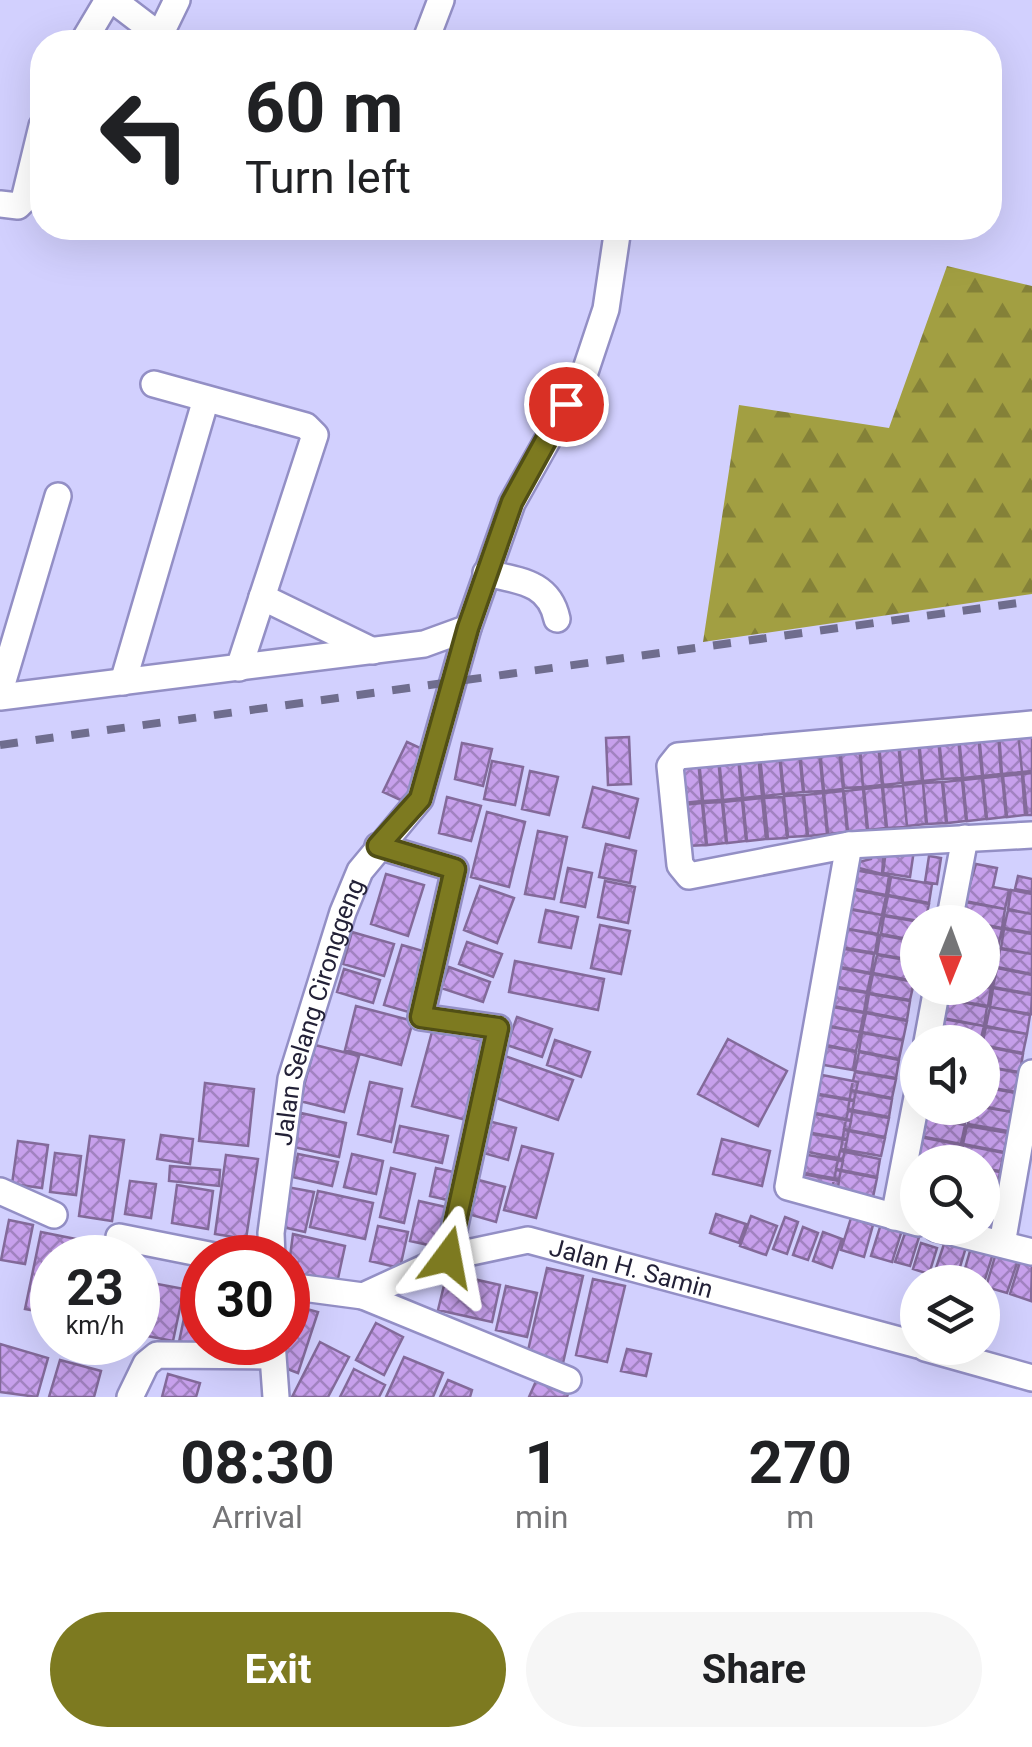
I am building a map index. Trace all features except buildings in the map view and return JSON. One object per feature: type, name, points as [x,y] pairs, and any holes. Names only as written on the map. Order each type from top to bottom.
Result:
[{"type":"street","points":[[91,30],[111,0],[152,30]]},
{"type":"street","points":[[167,30],[176,0]]},
{"type":"street","points":[[429,30],[441,0]]},
{"type":"street","points":[[0,204],[18,206],[24,200],[30,175]]},
{"type":"street","name":"Jalan Selang Cironggeng","points":[[270,1235],[291,1079],[352,888],[378,846],[420,799],[468,628],[512,502],[584,375],[606,309],[616,240]]},
{"type":"street","points":[[154,384],[306,426],[315,435],[240,668]]},
{"type":"street","points":[[122,682],[206,399]]},
{"type":"street","points":[[58,496],[0,694],[424,644],[468,628]]},
{"type":"street","points":[[486,574],[544,590],[554,602],[557,620]]},
{"type":"street","points":[[262,597],[374,651]]},
{"type":"street","points":[[1032,724],[678,756],[670,762],[680,866],[689,876],[849,845],[1032,835]]},
{"type":"street","points":[[952,905],[965,838]]},
{"type":"street","points":[[849,845],[788,1187],[900,1218]]},
{"type":"street","points":[[378,846],[455,869],[421,1017],[498,1028],[448,1257]]},
{"type":"street","points":[[1032,1074],[1002,1244],[1032,1252]]},
{"type":"street","points":[[0,1191],[54,1215]]},
{"type":"street","name":"Jalan H. Samin","points":[[364,1296],[448,1257],[528,1240],[900,1341]]},
{"type":"street","points":[[310,1289],[364,1296],[568,1380]]},
{"type":"street","points":[[130,1397],[146,1364],[158,1355],[180,1354]]},
{"type":"street","points":[[273,1365],[276,1397]]},
{"type":"street","points":[[986,1365],[1032,1378]]},
{"type":"green space","points":[[947,266],[1032,286],[1032,594],[703,642],[739,405],[889,428]]},
{"type":"railway","points":[[0,745],[1032,601]]},
{"type":"route","points":[[448,1257],[498,1028],[421,1017],[455,869],[378,846],[420,799],[468,628],[512,502],[566,404]]}]
